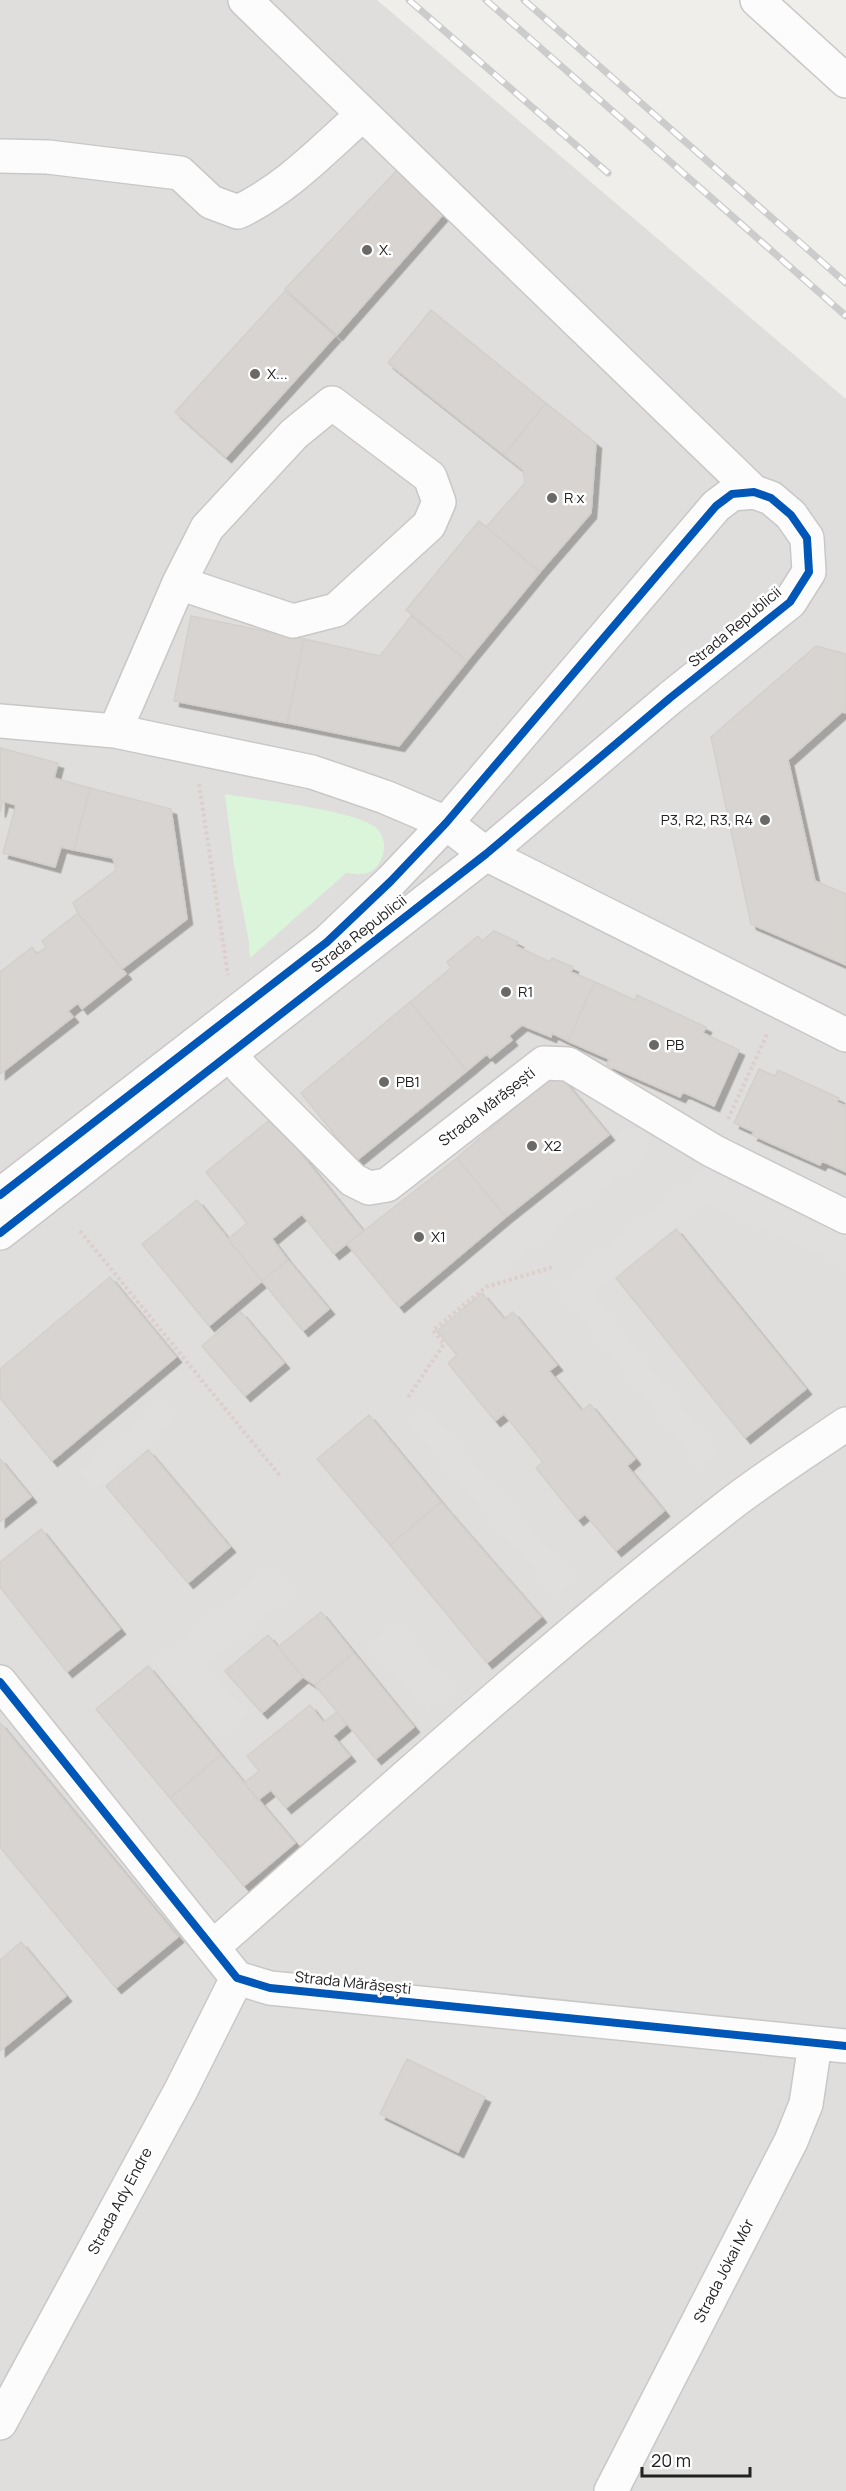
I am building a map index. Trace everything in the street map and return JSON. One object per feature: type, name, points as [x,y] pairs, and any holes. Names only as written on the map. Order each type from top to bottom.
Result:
[{"type":"street","points":[[245,0],[754,492]]},
{"type":"street","points":[[757,0],[846,81]]},
{"type":"street","points":[[0,156],[48,157],[180,173],[211,202],[238,212],[261,201],[282,185],[362,115]]},
{"type":"street","points":[[116,731],[179,583],[207,528],[294,434],[332,403],[430,477],[439,502],[429,525],[336,610],[293,621],[179,583]]},
{"type":"street","name":"Strada Republicii","points":[[0,1195],[327,942],[391,881],[446,823],[717,506],[732,494],[754,492],[771,498],[791,515],[807,538],[809,572],[790,602],[670,698],[486,854],[229,1052],[0,1233]]},
{"type":"street","points":[[0,721],[116,731],[312,772],[385,796],[446,823],[486,854],[846,1035]]},
{"type":"street","name":"Strada Mărășești","points":[[229,1052],[243,1070],[353,1180],[369,1188],[387,1185],[544,1063],[568,1064],[713,1151],[846,1216]]},
{"type":"street","points":[[213,1947],[613,1600],[725,1508],[846,1424]]},
{"type":"street","points":[[0,1682],[237,1978]]},
{"type":"street","name":"Strada Mărășești","points":[[237,1978],[270,1988],[830,2045]]},
{"type":"street","name":"Strada Ady Endre","points":[[0,2423],[181,2090],[237,1978]]},
{"type":"street","name":"Strada Jókai Mór","points":[[611,2491],[791,2141],[830,2045]]},
{"type":"path","points":[[193,747],[228,978]]},
{"type":"path","points":[[713,1151],[782,1003]]},
{"type":"path","points":[[80,1231],[281,1477]]},
{"type":"path","points":[[408,1397],[444,1344],[433,1330],[486,1287],[553,1268]]},
{"type":"shaded area","points":[[0,0],[377,0],[846,399],[846,2491],[0,2491]]},
{"type":"shaded area","points":[[629,1126],[649,1151],[470,1297],[451,1274]]},
{"type":"shaded area","points":[[713,1162],[730,1184],[740,1177],[846,1226],[846,1266],[706,1203],[592,1294],[718,1453],[701,1467],[557,1287]]},
{"type":"shaded area","points":[[160,1403],[174,1419],[93,1489],[79,1472]]},
{"type":"shaded area","points":[[427,1410],[575,1580],[558,1596],[410,1425]]},
{"type":"shaded area","points":[[269,1567],[292,1593],[205,1665],[246,1714],[217,1737],[155,1663]]},
{"type":"shaded area","points":[[397,1622],[453,1689],[427,1711],[371,1646]]},
{"type":"green space","points":[[225,794],[324,810],[362,820],[374,826],[382,836],[384,848],[381,860],[373,870],[367,873],[346,873],[250,958],[234,865]]},
{"type":"building","name":"X.","points":[[398,169],[446,211],[337,335],[285,289]]},
{"type":"building","name":"X...","points":[[285,291],[335,336],[226,457],[175,412]]},
{"type":"building","points":[[431,310],[546,403],[504,455],[388,363]]},
{"type":"building","name":"R x","points":[[546,403],[596,443],[591,513],[540,572],[486,527],[525,483],[523,470],[504,455]]},
{"type":"building","points":[[479,521],[540,572],[467,661],[406,610]]},
{"type":"building","points":[[191,616],[304,639],[287,723],[174,701]]},
{"type":"building","points":[[411,616],[467,661],[399,746],[287,723],[304,639],[380,656]]},
{"type":"building","name":"P3, R2, R3, R4","points":[[816,646],[846,654],[846,713],[842,712],[788,760],[815,881],[846,894],[846,965],[751,924],[711,737]]},
{"type":"building","points":[[0,748],[58,763],[54,778],[90,788],[74,850],[61,847],[55,867],[3,853],[16,805],[3,801],[0,812]]},
{"type":"building","points":[[90,788],[171,809],[187,919],[122,969],[78,913],[73,903],[116,870],[113,858],[74,850]]},
{"type":"building","points":[[78,913],[126,974],[82,1009],[78,1003],[68,1011],[73,1017],[0,1074],[0,972],[32,947],[37,954],[46,947],[42,941]]},
{"type":"building","name":"R1","points":[[494,931],[518,942],[516,946],[550,962],[552,958],[573,967],[571,972],[595,982],[568,1041],[552,1033],[551,1037],[522,1025],[509,1036],[512,1040],[490,1058],[487,1054],[467,1071],[410,1002],[451,968],[447,962],[478,936],[482,941]]},
{"type":"building","name":"PB","points":[[595,982],[635,1000],[637,995],[706,1027],[703,1033],[739,1050],[714,1106],[683,1092],[680,1097],[607,1065],[609,1059],[568,1041]]},
{"type":"building","name":"PB1","points":[[410,1002],[467,1071],[356,1161],[301,1093]]},
{"type":"building","points":[[759,1069],[775,1076],[778,1070],[839,1098],[837,1102],[846,1106],[846,1172],[822,1161],[820,1165],[752,1135],[754,1132],[734,1123]]},
{"type":"building","name":"X2","points":[[556,1071],[609,1135],[506,1217],[457,1158]]},
{"type":"building","points":[[272,1118],[363,1231],[334,1254],[302,1214],[272,1239],[288,1260],[262,1281],[228,1239],[247,1223],[206,1172]]},
{"type":"building","name":"X1","points":[[457,1158],[506,1217],[399,1307],[347,1244]]},
{"type":"building","points":[[197,1200],[262,1281],[209,1326],[142,1244]]},
{"type":"building","points":[[676,1229],[806,1389],[745,1438],[616,1278]]},
{"type":"building","points":[[288,1260],[329,1309],[303,1331],[262,1281]]},
{"type":"building","points":[[110,1277],[176,1357],[52,1461],[0,1398],[0,1369]]},
{"type":"building","points":[[482,1293],[504,1319],[513,1312],[557,1365],[549,1371],[582,1411],[590,1404],[635,1459],[627,1466],[664,1511],[616,1551],[585,1514],[578,1520],[536,1468],[543,1462],[504,1414],[495,1421],[448,1363],[457,1355],[437,1331]]},
{"type":"building","points":[[241,1312],[284,1363],[245,1396],[202,1346]]},
{"type":"building","points":[[369,1415],[441,1502],[390,1545],[317,1459]]},
{"type":"building","points":[[148,1450],[230,1547],[188,1583],[106,1486]]},
{"type":"building","points":[[0,1459],[31,1497],[0,1522]]},
{"type":"building","points":[[441,1502],[541,1617],[487,1663],[390,1545]]},
{"type":"building","points":[[41,1529],[120,1629],[67,1672],[0,1587],[0,1562]]},
{"type":"building","points":[[321,1612],[354,1653],[315,1685],[303,1677],[278,1647]]},
{"type":"building","points":[[268,1635],[303,1677],[262,1713],[225,1671]]},
{"type":"building","points":[[354,1653],[414,1727],[376,1759],[315,1685]]},
{"type":"building","points":[[148,1666],[221,1755],[170,1798],[96,1709]]},
{"type":"building","points":[[310,1705],[323,1722],[337,1712],[347,1724],[333,1736],[350,1756],[286,1808],[271,1790],[258,1800],[244,1783],[259,1771],[247,1756]]},
{"type":"building","points":[[0,1723],[178,1937],[116,1988],[0,1847]]},
{"type":"building","points":[[221,1755],[295,1843],[244,1886],[170,1798]]},
{"type":"building","points":[[21,1942],[66,1996],[0,2051],[0,1960]]},
{"type":"building","points":[[407,2059],[485,2097],[458,2152],[380,2114]]},
{"type":"railway","points":[[409,0],[608,173]]},
{"type":"railway","points":[[486,0],[846,316]]},
{"type":"railway","points":[[524,0],[846,283]]},
{"type":"cycle path","points":[[0,1195],[327,942],[391,881],[446,823],[716,506],[732,494],[754,492],[771,498],[791,515],[807,538],[809,572],[790,602],[670,698],[486,854],[0,1233]]},
{"type":"cycle path","points":[[0,1682],[237,1978],[270,1988],[846,2046]]},
{"type":"place","name":"X.","points":[[367,250]]},
{"type":"place","name":"X...","points":[[255,374]]},
{"type":"place","name":"R x","points":[[552,498]]},
{"type":"place","name":"P3, R2, R3, R4","points":[[765,820]]},
{"type":"place","name":"R1","points":[[506,992]]},
{"type":"place","name":"PB","points":[[654,1045]]},
{"type":"place","name":"PB1","points":[[384,1082]]},
{"type":"place","name":"X2","points":[[532,1146]]},
{"type":"place","name":"X1","points":[[419,1237]]}]
